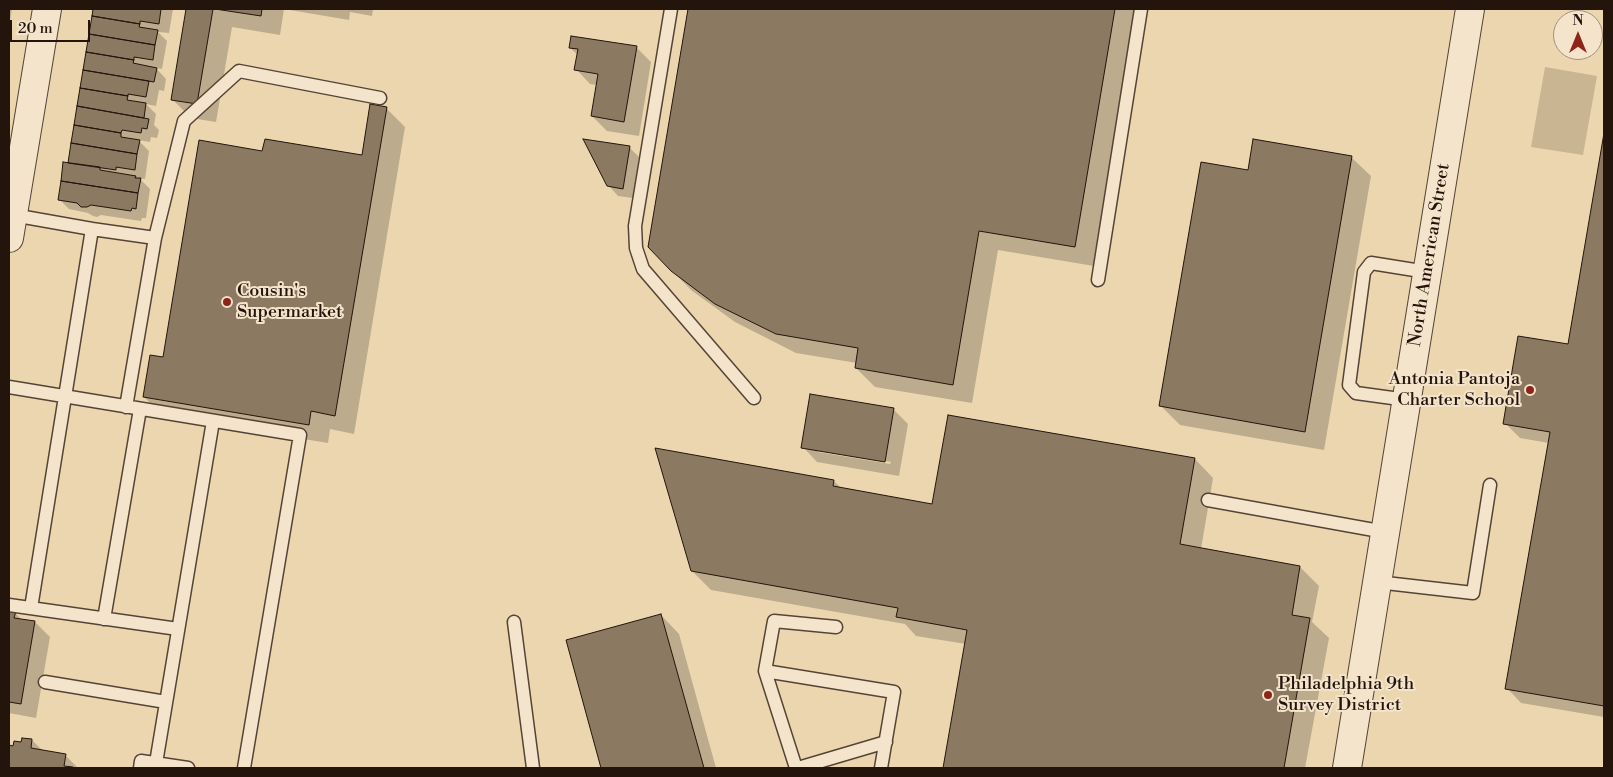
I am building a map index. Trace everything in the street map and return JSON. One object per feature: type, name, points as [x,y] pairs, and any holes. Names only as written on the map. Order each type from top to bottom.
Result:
[{"type":"street","points":[[11,226],[47,9]]},
{"type":"street","name":"North American Street","points":[[1347,768],[1470,9]]},
{"type":"lane","points":[[671,9],[635,226],[636,248],[644,269],[754,398]]},
{"type":"lane","points":[[1098,280],[1141,9]]},
{"type":"lane","points":[[126,407],[155,238],[184,121],[239,71],[380,98]]},
{"type":"lane","points":[[11,226],[92,229],[155,238]]},
{"type":"lane","points":[[31,608],[92,229]]},
{"type":"lane","points":[[1406,400],[1356,393],[1349,385],[1364,272],[1371,263],[1427,272]]},
{"type":"lane","points":[[9,387],[300,435],[244,768]]},
{"type":"lane","points":[[104,618],[140,409]]},
{"type":"lane","points":[[156,763],[213,421]]},
{"type":"lane","points":[[1377,582],[1473,593],[1490,485]]},
{"type":"lane","points":[[1208,500],[1385,532]]},
{"type":"lane","points":[[9,605],[178,629]]},
{"type":"lane","points":[[836,627],[774,621],[765,671],[797,768],[886,742]]},
{"type":"lane","points":[[514,622],[533,768]]},
{"type":"lane","points":[[765,671],[894,692],[881,768]]},
{"type":"lane","points":[[45,682],[166,702]]},
{"type":"lane","points":[[140,768],[141,761],[188,768]]},
{"type":"shaded area","points":[[1545,67],[1597,76],[1583,155],[1531,147]]},
{"type":"building","points":[[93,9],[161,9],[159,24],[140,21],[140,24],[92,16]]},
{"type":"building","points":[[186,9],[213,9],[197,104],[171,100]]},
{"type":"building","points":[[215,9],[262,9],[261,16]]},
{"type":"building","points":[[688,9],[1115,9],[1075,247],[979,231],[953,385],[855,368],[858,348],[776,334],[715,304],[671,271],[648,247]]},
{"type":"building","points":[[92,16],[140,24],[139,27],[158,30],[155,45],[89,34]]},
{"type":"building","points":[[89,34],[155,45],[153,60],[134,57],[134,60],[86,52]]},
{"type":"building","points":[[571,36],[637,46],[624,122],[591,116],[598,74],[574,70],[578,49],[569,48]]},
{"type":"building","points":[[86,52],[134,60],[133,63],[157,68],[154,82],[83,70]]},
{"type":"building","points":[[83,70],[149,81],[146,97],[80,88]]},
{"type":"building","points":[[80,88],[128,96],[127,100],[146,103],[144,118],[77,106]]},
{"type":"building","points":[[370,104],[387,107],[335,416],[311,411],[309,425],[143,397],[150,355],[163,357],[199,140],[262,151],[265,139],[362,155]]},
{"type":"building","points":[[77,106],[149,119],[147,129],[142,128],[141,133],[122,130],[121,133],[74,125]]},
{"type":"building","points":[[74,125],[121,133],[121,137],[140,140],[137,154],[71,143]]},
{"type":"building","name":"Antonia Pantoja Charter School","points":[[1604,133],[1604,706],[1505,689],[1550,432],[1503,424],[1518,336],[1568,344]]},
{"type":"building","points":[[583,139],[630,146],[623,189],[607,186]]},
{"type":"building","points":[[1253,139],[1352,156],[1305,432],[1159,406],[1201,162],[1248,170]]},
{"type":"building","points":[[71,143],[137,154],[135,170],[116,167],[116,170],[68,163]]},
{"type":"building","points":[[63,162],[100,167],[100,170],[141,178],[138,193],[61,181]]},
{"type":"building","points":[[61,181],[138,193],[136,209],[132,208],[131,211],[91,205],[81,207],[77,203],[58,200]]},
{"type":"building","points":[[810,394],[894,408],[885,462],[801,448]]},
{"type":"building","points":[[948,415],[1195,458],[1180,544],[1300,566],[1292,615],[1310,618],[1284,768],[943,768],[967,630],[896,617],[898,608],[691,571],[655,448],[834,480],[833,486],[932,504]]},
{"type":"building","points":[[9,610],[16,611],[14,618],[35,621],[21,704],[9,702]]},
{"type":"building","points":[[661,614],[704,768],[601,768],[566,640]]},
{"type":"building","points":[[22,738],[32,739],[31,748],[66,754],[64,766],[73,768],[9,768],[9,745],[13,746],[14,741],[21,742]]},
{"type":"place","name":"Cousin's Supermarket","points":[[227,302]]},
{"type":"place","name":"Antonia Pantoja Charter School","points":[[1530,390]]},
{"type":"place","name":"Philadelphia 9th Survey District","points":[[1268,695]]}]
